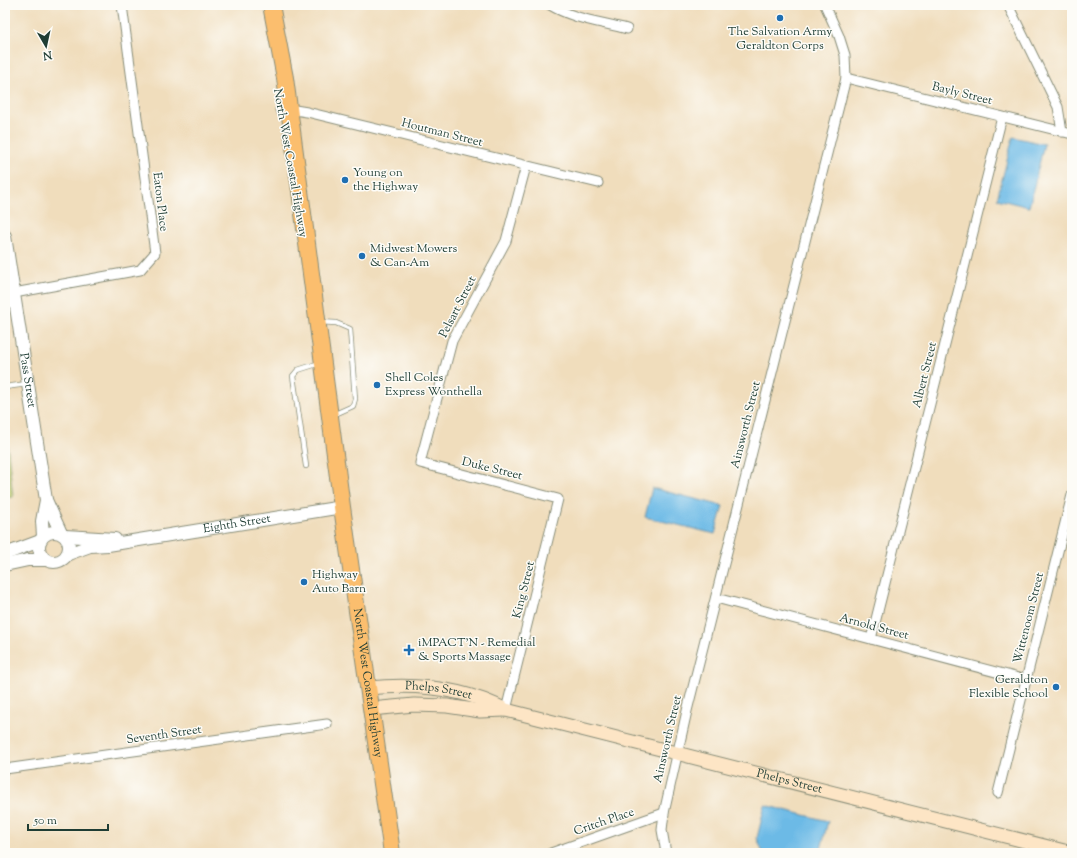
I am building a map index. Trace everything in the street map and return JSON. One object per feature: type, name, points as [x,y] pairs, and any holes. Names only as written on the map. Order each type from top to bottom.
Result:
[{"type":"highway","name":"North West Coastal Highway","points":[[261,5],[285,109]]},
{"type":"highway","name":"North West Coastal Highway","points":[[271,5],[285,109],[318,322],[342,507],[392,853]]},
{"type":"main road","name":"Phelps Street","points":[[368,688],[400,685],[422,686],[475,698],[492,703],[506,710],[1072,853]]},
{"type":"main road","name":"Phelps Street","points":[[371,708],[414,705],[447,706],[480,711],[506,710]]},
{"type":"street","name":"Eaton Place","points":[[14,293],[140,270],[155,253],[122,5]]},
{"type":"street","points":[[550,5],[561,11],[576,16],[627,29]]},
{"type":"street","name":"Ainsworth Street","points":[[666,853],[662,830],[664,813],[686,711],[716,598],[846,78],[845,56],[839,36],[825,5]]},
{"type":"street","points":[[1008,5],[1058,108],[1062,132]]},
{"type":"street","name":"Bayly Street","points":[[846,78],[1072,134]]},
{"type":"street","name":"Houtman Street","points":[[285,109],[598,183]]},
{"type":"street","name":"Albert Street","points":[[871,639],[1002,116]]},
{"type":"street","name":"Pelsart Street","points":[[420,463],[452,341],[506,241],[526,166]]},
{"type":"street","name":"Pass Street","points":[[5,236],[46,500],[63,534]]},
{"type":"street","name":"Duke Street","points":[[420,463],[558,499]]},
{"type":"street","name":"Wittenoom Street","points":[[998,793],[1072,495]]},
{"type":"street","name":"King Street","points":[[506,710],[558,499]]},
{"type":"street","name":"Pass Street","points":[[41,539],[42,521],[46,500]]},
{"type":"street","name":"Eighth Street","points":[[68,554],[90,546],[132,541],[342,507]]},
{"type":"street","points":[[5,554],[41,539],[52,532],[63,534],[69,544],[68,554],[60,561],[50,562],[45,560],[28,560],[5,565]]},
{"type":"street","name":"Eighth Street","points":[[63,534],[132,541]]},
{"type":"street","points":[[41,539],[39,551],[45,560]]},
{"type":"street","name":"Arnold Street","points":[[716,598],[1026,680]]},
{"type":"street","name":"Seventh Street","points":[[5,769],[327,724]]},
{"type":"street","name":"Critch Place","points":[[552,853],[664,813]]},
{"type":"lane","points":[[318,322],[336,323],[350,330],[356,399],[353,406],[330,416]]},
{"type":"lane","points":[[306,466],[293,376],[298,370],[323,362]]},
{"type":"lane","points":[[5,386],[28,383]]},
{"type":"green space","points":[[5,424],[13,497],[5,498]]},
{"type":"water","points":[[1013,137],[1044,144],[1029,207],[997,199]]},
{"type":"water","points":[[652,488],[723,506],[715,534],[645,517]]},
{"type":"water","points":[[765,805],[828,821],[820,853],[763,853],[757,838]]},
{"type":"place","name":"The Salvation Army Geraldton Corps","points":[[780,18]]},
{"type":"place","name":"Young on the Highway","points":[[345,180]]},
{"type":"place","name":"Midwest Mowers & Can-Am","points":[[362,256]]},
{"type":"place","name":"Shell Coles Express Wonthella","points":[[377,385]]},
{"type":"place","name":"Highway Auto Barn","points":[[304,582]]},
{"type":"place","name":"iMPACT'N - Remedial & Sports Massage","points":[[409,650]]},
{"type":"place","name":"Geraldton Flexible School","points":[[1056,687]]}]
